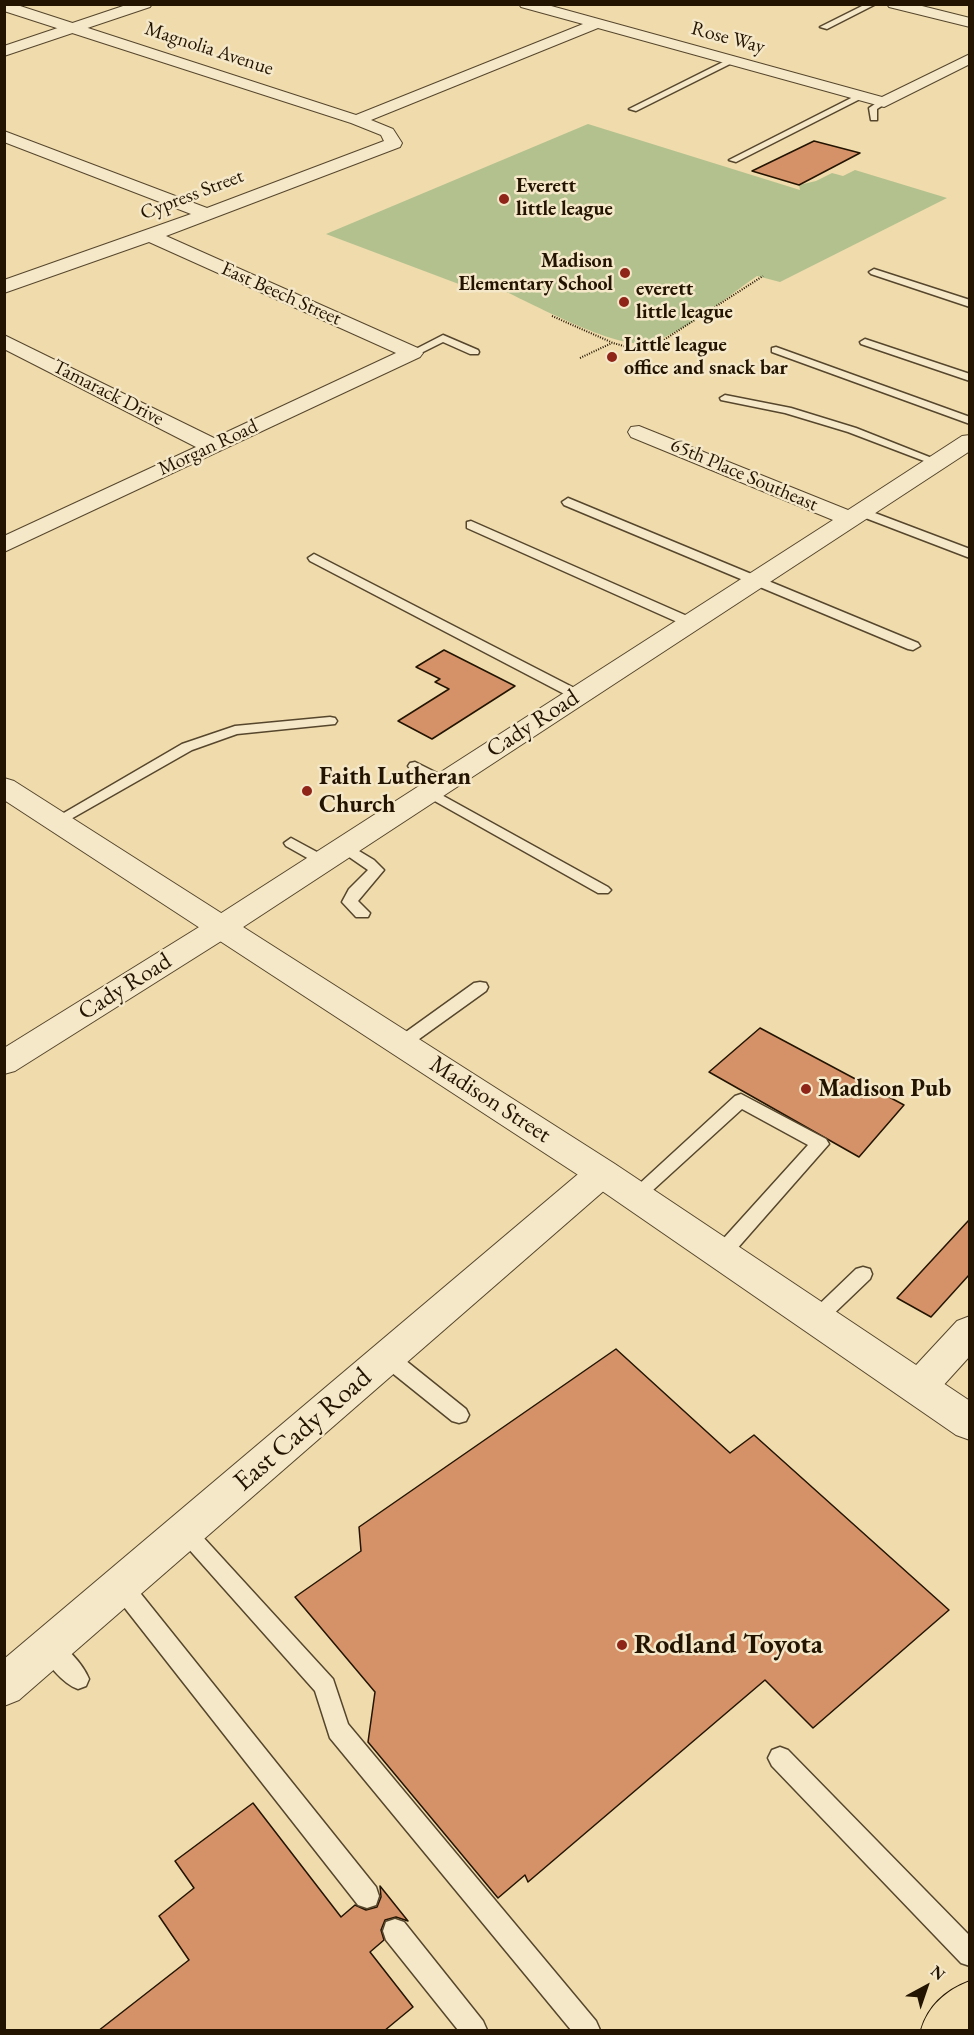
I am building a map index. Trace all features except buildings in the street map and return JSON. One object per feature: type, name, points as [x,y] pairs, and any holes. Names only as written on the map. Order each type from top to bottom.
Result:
[{"type":"main road","points":[[946,2031],[969,2006]]},
{"type":"street","points":[[4,51],[145,4]]},
{"type":"street","name":"Rose Way","points":[[526,4],[884,102]]},
{"type":"street","points":[[894,4],[969,23]]},
{"type":"street","name":"Magnolia Avenue","points":[[4,6],[357,120],[387,132],[394,143]]},
{"type":"street","points":[[357,120],[596,24]]},
{"type":"street","points":[[884,102],[969,58]]},
{"type":"street","points":[[4,136],[206,214]]},
{"type":"street","name":"Cypress Street","points":[[4,287],[150,236],[394,143]]},
{"type":"street","name":"East Beech Street","points":[[150,236],[413,353]]},
{"type":"street","name":"Tamarack Drive","points":[[4,341],[212,446]]},
{"type":"street","name":"Morgan Road","points":[[4,545],[413,353]]},
{"type":"street","name":"65th Place Southeast","points":[[639,432],[854,515]]},
{"type":"street","name":"Cady Road","points":[[4,1063],[223,926],[969,441]]},
{"type":"street","name":"Madison Street","points":[[4,787],[223,926],[602,1173],[969,1423]]},
{"type":"street","name":"East Cady Road","points":[[4,1686],[602,1173]]},
{"type":"street","points":[[918,1388],[969,1331]]},
{"type":"lane","points":[[824,27],[873,4]]},
{"type":"lane","points":[[633,109],[732,61]]},
{"type":"lane","points":[[733,160],[862,96]]},
{"type":"lane","points":[[874,118],[873,108],[884,102]]},
{"type":"lane","points":[[874,272],[969,304]]},
{"type":"lane","points":[[413,353],[443,338],[474,352]]},
{"type":"lane","points":[[865,342],[969,378]]},
{"type":"lane","points":[[776,350],[969,421]]},
{"type":"lane","points":[[725,398],[787,410],[852,430],[936,462]]},
{"type":"lane","points":[[568,502],[914,646]]},
{"type":"lane","points":[[854,515],[969,554]]},
{"type":"lane","points":[[471,525],[689,622]]},
{"type":"lane","points":[[314,558],[577,695]]},
{"type":"lane","points":[[57,820],[187,747],[235,730],[330,721]]},
{"type":"lane","points":[[415,766],[436,787],[603,890]]},
{"type":"lane","points":[[152,767],[166,774]]},
{"type":"lane","points":[[291,843],[369,863],[376,870],[369,880],[354,891],[350,902],[362,914]]},
{"type":"lane","points":[[402,1043],[480,987]]},
{"type":"lane","points":[[635,1196],[741,1100],[820,1144],[721,1254]]},
{"type":"lane","points":[[816,1319],[862,1274]]},
{"type":"lane","points":[[388,1358],[459,1415]]},
{"type":"lane","points":[[185,1531],[326,1686],[338,1730],[588,2031]]},
{"type":"lane","points":[[121,1586],[368,1896]]},
{"type":"lane","points":[[49,1647],[78,1679]]},
{"type":"lane","points":[[780,1758],[969,1954]]},
{"type":"lane","points":[[396,1931],[474,2031]]},
{"type":"path","points":[[552,315],[613,343],[645,352],[763,276]]},
{"type":"path","points":[[580,358],[613,343]]},
{"type":"green space","name":"Madison Elementary School","points":[[588,124],[800,190],[799,185],[816,181],[832,173],[843,176],[855,170],[947,198],[780,282],[757,276],[689,324],[647,343],[613,339],[568,321],[488,283],[472,289],[326,234]]},
{"type":"place","name":"Everett little league","points":[[504,199]]},
{"type":"place","name":"Madison Elementary School","points":[[625,273]]},
{"type":"place","name":"everett little league","points":[[624,302]]},
{"type":"place","name":"Little league office and snack bar","points":[[612,357]]},
{"type":"place","name":"Faith Lutheran Church","points":[[307,791]]},
{"type":"place","name":"Madison Pub","points":[[806,1089]]},
{"type":"place","name":"Rodland Toyota","points":[[622,1645]]}]
